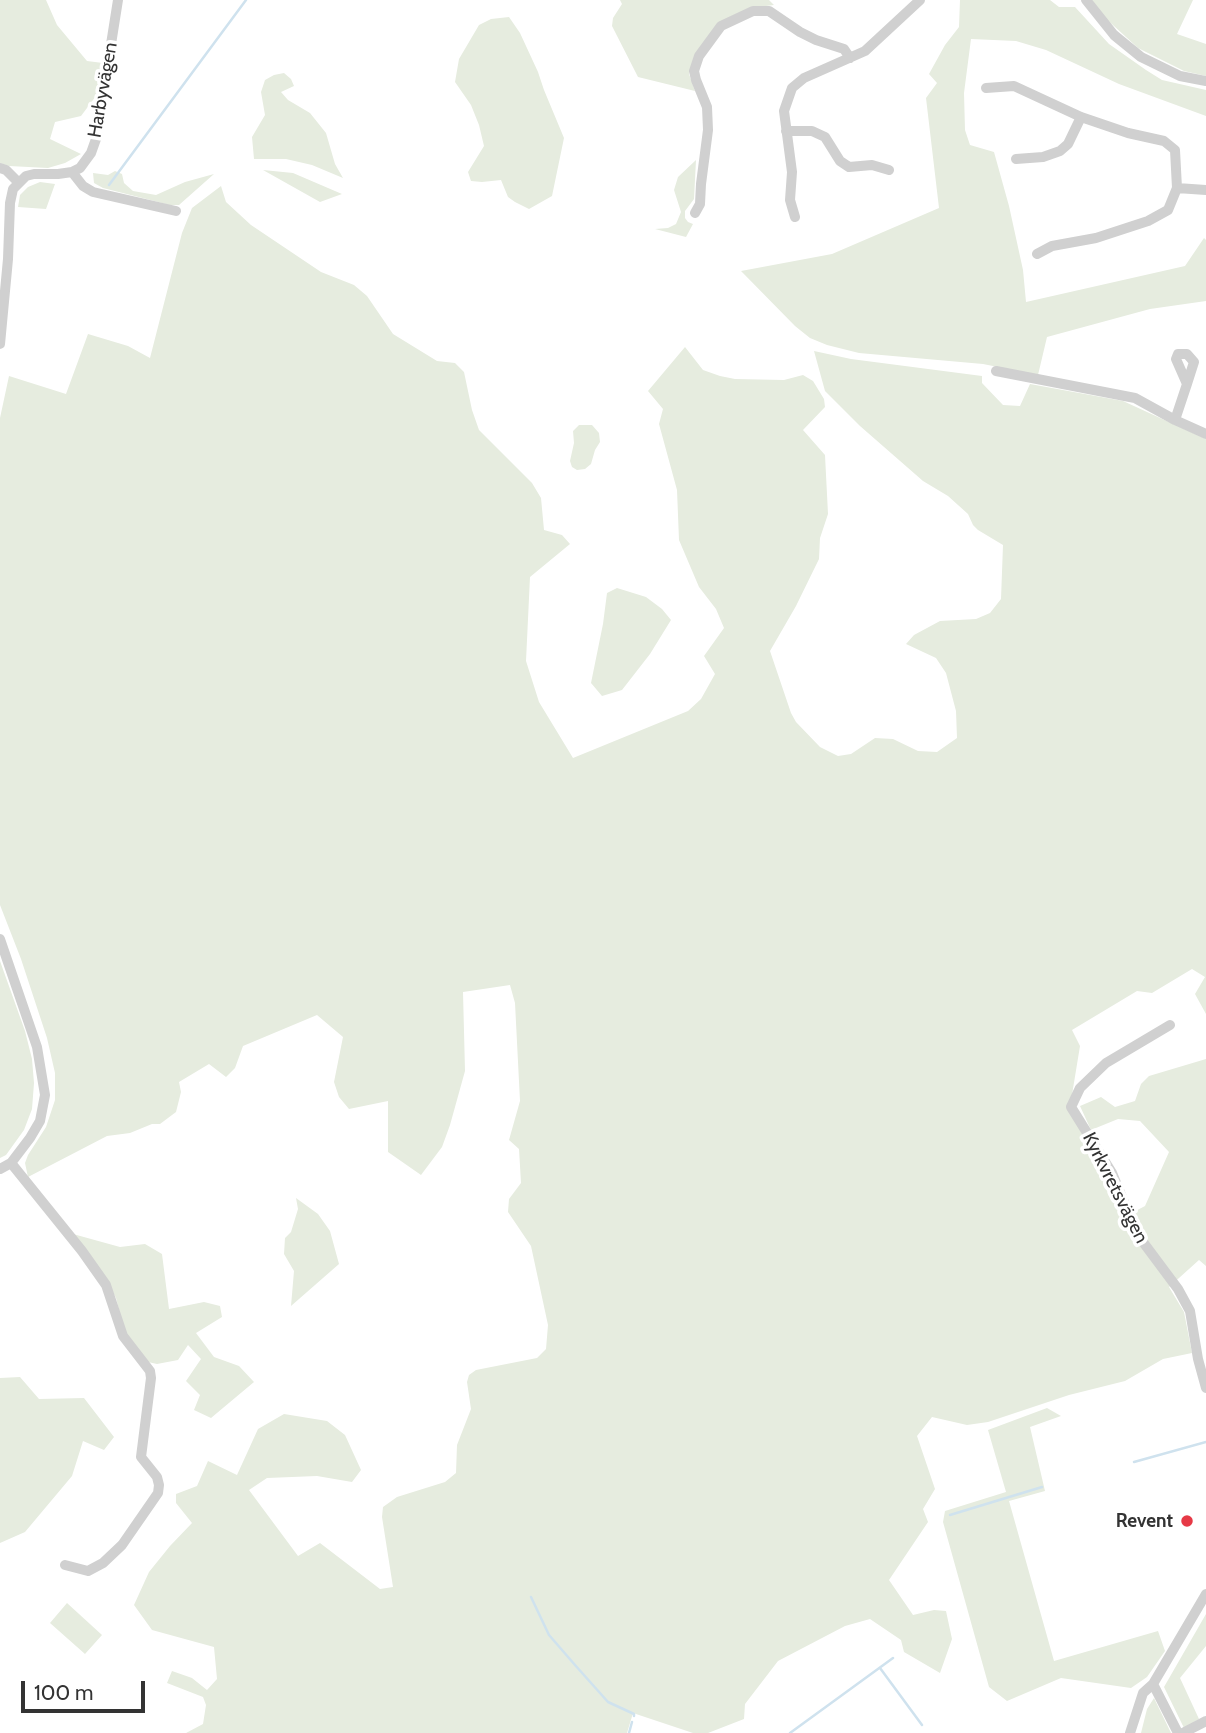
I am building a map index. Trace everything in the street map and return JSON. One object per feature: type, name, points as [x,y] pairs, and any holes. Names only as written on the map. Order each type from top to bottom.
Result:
[{"type":"street","name":"Harbyvägen","points":[[72,172],[80,168],[91,153],[96,139],[118,0]]},
{"type":"street","points":[[795,217],[790,200],[792,172],[784,111],[792,88],[804,78],[864,51],[920,0]]},
{"type":"street","points":[[1086,0],[1114,35],[1140,57],[1180,76],[1206,81]]},
{"type":"street","points":[[695,213],[700,204],[708,130],[707,107],[694,71],[699,56],[721,26],[753,10],[769,11],[800,32],[844,49],[850,58]]},
{"type":"street","points":[[986,88],[1014,86],[1081,117],[1128,133],[1164,141],[1175,150],[1177,188],[1168,210],[1097,238],[1052,246],[1037,254]]},
{"type":"street","points":[[1016,159],[1043,157],[1060,151],[1068,144],[1081,117]]},
{"type":"street","points":[[786,131],[813,131],[825,137],[840,161],[849,167],[872,165],[889,170]]},
{"type":"street","points":[[0,168],[19,182]]},
{"type":"street","points":[[0,344],[10,203],[13,189],[26,176],[72,172],[83,186],[93,192],[176,211]]},
{"type":"street","points":[[1177,188],[1206,190]]},
{"type":"street","points":[[996,371],[1135,398],[1206,435]]},
{"type":"street","points":[[1175,420],[1187,384]]},
{"type":"street","points":[[0,939],[37,1047],[44,1095],[40,1121],[30,1138],[10,1163],[0,1169]]},
{"type":"street","name":"Kyrkvretsvägen","points":[[1170,1025],[1106,1063],[1080,1088],[1071,1107],[1112,1173],[1137,1234],[1178,1289],[1190,1311],[1206,1388]]},
{"type":"street","points":[[10,1163],[106,1284],[123,1336],[150,1371],[151,1378],[141,1457],[157,1477],[158,1493],[122,1545],[103,1563],[88,1571],[65,1565]]},
{"type":"street","points":[[1130,1733],[1143,1693],[1153,1684],[1206,1594]]},
{"type":"street","points":[[1153,1684],[1181,1733],[1206,1721]]},
{"type":"shaded area","points":[[0,0],[46,0],[57,25],[87,61],[103,63],[96,96],[81,116],[55,122],[50,139],[81,154],[65,163],[48,168],[0,163]]},
{"type":"shaded area","points":[[620,0],[769,0],[774,5],[750,8],[721,22],[697,54],[689,74],[695,91],[638,77],[612,26],[613,18],[622,4]]},
{"type":"shaded area","points":[[960,0],[1050,0],[1059,7],[1075,7],[1109,44],[1146,70],[1162,80],[1206,90],[1206,116],[1119,84],[1046,50],[1016,41],[971,39],[964,93],[965,130],[970,145],[994,152],[1023,270],[1026,302],[1185,266],[1204,238],[1206,301],[1150,309],[1047,337],[1038,375],[983,364],[859,353],[827,345],[810,338],[795,326],[741,271],[832,254],[939,208],[926,98],[937,83],[929,74],[945,45],[959,27]]},
{"type":"shaded area","points":[[1092,0],[1193,0],[1177,34],[1206,44],[1206,76],[1184,71],[1138,48],[1102,15]]},
{"type":"shaded area","points":[[509,17],[520,33],[538,72],[564,138],[552,196],[529,209],[508,197],[501,180],[471,181],[468,172],[484,146],[471,105],[455,82],[459,59],[479,25],[491,19]]},
{"type":"shaded area","points":[[284,73],[294,86],[281,92],[288,100],[310,113],[326,133],[335,164],[343,178],[312,165],[286,159],[254,159],[252,137],[265,115],[261,92],[265,80]]},
{"type":"shaded area","points":[[696,160],[694,199],[685,211],[685,218],[693,224],[686,237],[655,229],[676,224],[681,212],[674,190],[678,177]]},
{"type":"shaded area","points":[[263,170],[293,173],[342,194],[320,202]]},
{"type":"shaded area","points":[[115,171],[122,174],[124,183],[133,191],[156,195],[185,182],[214,174],[179,205],[170,205],[103,188],[94,183],[93,173],[108,175]]},
{"type":"shaded area","points":[[40,182],[55,184],[46,209],[18,207],[20,195],[28,187]]},
{"type":"shaded area","points":[[221,186],[226,202],[251,225],[321,272],[354,285],[367,296],[393,334],[437,361],[455,363],[464,372],[479,430],[532,483],[541,498],[544,530],[562,535],[570,544],[530,577],[526,661],[539,702],[573,758],[688,711],[701,699],[715,674],[704,656],[724,628],[716,609],[699,587],[679,540],[677,490],[659,424],[663,409],[648,391],[685,347],[703,370],[735,379],[784,380],[803,375],[813,381],[824,399],[825,407],[803,430],[825,455],[828,514],[820,538],[819,559],[770,651],[796,722],[820,747],[838,756],[851,754],[875,738],[893,739],[918,751],[937,752],[957,738],[956,711],[946,673],[936,658],[906,644],[914,635],[940,621],[976,619],[990,613],[1001,599],[1003,545],[978,530],[968,514],[948,496],[923,481],[860,426],[825,391],[814,351],[851,359],[982,376],[982,383],[1003,405],[1020,406],[1030,384],[1123,401],[1206,439],[1206,1014],[1195,994],[1205,977],[1192,969],[1152,993],[1137,991],[1072,1030],[1080,1046],[1070,1107],[1109,1174],[1128,1215],[1145,1206],[1169,1152],[1140,1121],[1118,1119],[1091,1130],[1080,1106],[1101,1097],[1115,1107],[1135,1101],[1141,1084],[1149,1076],[1206,1059],[1206,1266],[1199,1260],[1169,1287],[1184,1312],[1192,1353],[1163,1359],[1125,1381],[1069,1395],[988,1422],[967,1425],[932,1417],[917,1436],[935,1489],[923,1509],[928,1522],[889,1580],[913,1615],[934,1610],[946,1611],[952,1639],[940,1673],[904,1652],[901,1640],[870,1619],[845,1626],[778,1661],[745,1704],[744,1719],[708,1733],[693,1733],[633,1713],[627,1733],[186,1733],[203,1724],[206,1705],[203,1697],[167,1683],[172,1671],[192,1678],[207,1690],[217,1679],[214,1647],[152,1630],[134,1605],[149,1572],[192,1523],[176,1503],[176,1494],[197,1486],[208,1461],[237,1475],[258,1429],[284,1414],[327,1421],[345,1435],[361,1470],[352,1482],[317,1476],[267,1478],[249,1490],[298,1556],[320,1543],[380,1589],[393,1587],[382,1517],[383,1507],[397,1497],[445,1482],[456,1473],[457,1445],[471,1409],[467,1382],[469,1375],[476,1370],[537,1358],[546,1349],[548,1325],[531,1246],[508,1212],[509,1199],[521,1183],[519,1149],[509,1140],[520,1101],[515,1003],[510,985],[463,992],[465,1071],[442,1147],[421,1175],[388,1152],[388,1101],[349,1109],[339,1097],[334,1082],[343,1037],[317,1015],[243,1046],[235,1068],[226,1077],[209,1064],[179,1082],[181,1092],[176,1112],[160,1124],[152,1124],[130,1133],[107,1136],[28,1177],[25,1163],[46,1127],[55,1100],[55,1073],[47,1038],[0,905],[0,418],[9,376],[66,394],[88,334],[128,346],[150,358],[182,233],[192,208]]},
{"type":"shaded area","points":[[579,425],[592,425],[599,433],[600,442],[591,464],[585,469],[577,470],[572,467],[570,461],[574,443],[573,431]]},
{"type":"shaded area","points":[[617,588],[646,597],[671,620],[650,654],[622,690],[602,696],[591,683],[607,593]]},
{"type":"shaded area","points":[[0,961],[25,1031],[32,1059],[34,1083],[32,1109],[24,1130],[6,1155],[0,1158]]},
{"type":"shaded area","points":[[296,1198],[318,1214],[330,1231],[339,1264],[291,1306],[294,1271],[284,1254],[285,1238],[291,1232],[298,1209]]},
{"type":"shaded area","points":[[73,1234],[120,1247],[145,1244],[162,1254],[169,1309],[204,1302],[220,1306],[222,1317],[196,1333],[214,1357],[239,1366],[254,1382],[211,1418],[194,1410],[200,1395],[186,1381],[201,1359],[188,1345],[178,1360],[157,1364],[148,1362],[126,1337],[116,1298],[103,1273]]},
{"type":"shaded area","points":[[20,1377],[39,1399],[84,1398],[114,1437],[104,1450],[83,1441],[72,1476],[25,1532],[0,1543],[0,1378]]},
{"type":"shaded area","points":[[1047,1408],[1061,1416],[1030,1427],[1045,1491],[1009,1501],[1054,1661],[1158,1631],[1165,1651],[1147,1677],[1131,1688],[1061,1678],[1007,1701],[989,1687],[943,1522],[945,1511],[1006,1492],[988,1430]]},
{"type":"shaded area","points":[[67,1603],[102,1635],[85,1654],[50,1623]]},
{"type":"shaded area","points":[[1206,1614],[1206,1646],[1180,1678],[1199,1719],[1184,1728],[1164,1687]]},
{"type":"shaded area","points":[[1154,1698],[1171,1733],[1141,1733],[1147,1709]]},
{"type":"waterway","points":[[109,185],[246,0]]},
{"type":"waterway","points":[[1134,1462],[1206,1442]]},
{"type":"waterway","points":[[950,1515],[1042,1487]]},
{"type":"waterway","points":[[531,1597],[549,1635],[608,1702],[634,1716]]},
{"type":"waterway","points":[[790,1733],[893,1658]]},
{"type":"waterway","points":[[880,1668],[922,1725]]},
{"type":"waterway","points":[[629,1733],[632,1722]]},
{"type":"place","name":"Revent","points":[[1187,1521]]}]
